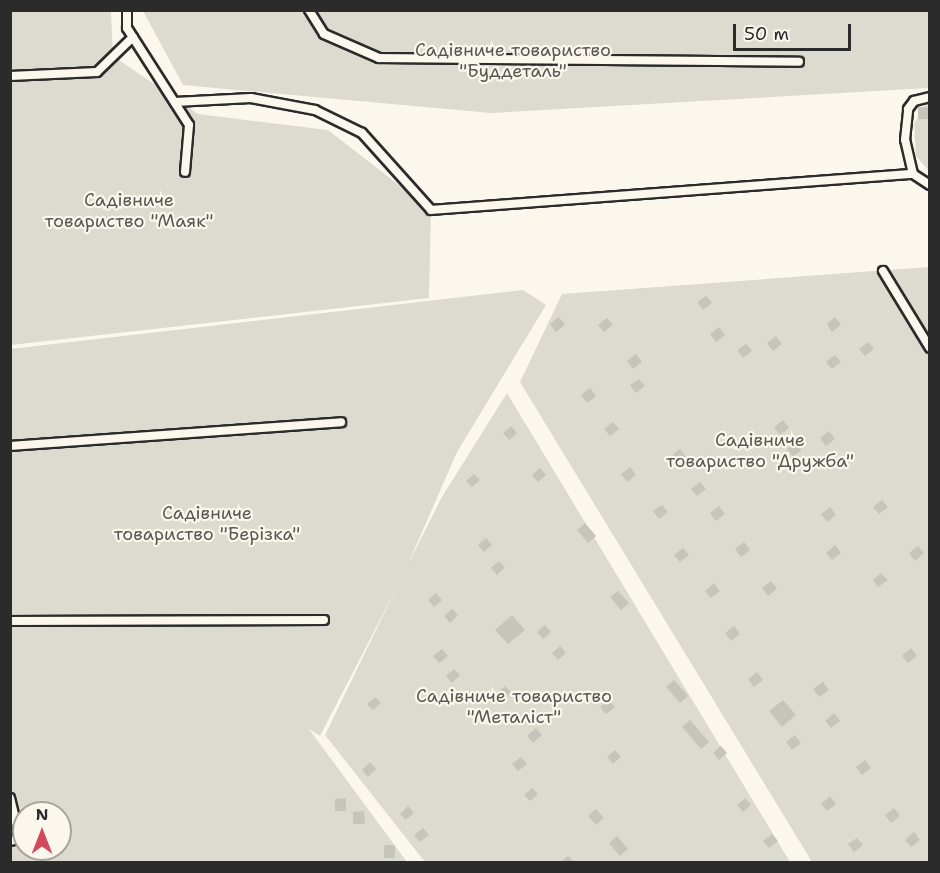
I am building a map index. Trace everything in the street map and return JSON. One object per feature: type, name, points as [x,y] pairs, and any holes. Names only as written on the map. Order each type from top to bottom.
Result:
[{"type":"lane","points":[[127,10],[127,28],[189,125],[185,172]]},
{"type":"lane","points":[[309,10],[324,34],[379,58],[799,62]]},
{"type":"lane","points":[[10,76],[97,72],[133,37]]},
{"type":"lane","points":[[913,174],[905,140],[908,109],[914,101],[930,97]]},
{"type":"lane","points":[[175,102],[251,98],[315,110],[362,133],[430,210],[913,174],[930,185]]},
{"type":"lane","points":[[883,271],[930,348]]},
{"type":"lane","points":[[10,446],[341,422]]},
{"type":"lane","points":[[10,621],[324,620]]},
{"type":"lane","points":[[10,798],[20,839],[10,841]]},
{"type":"green space","name":"Садівниче товариство \"Маяк\"","points":[[10,11],[111,11],[113,56],[198,114],[328,130],[431,210],[429,298],[11,345]]},
{"type":"green space","name":"Садівниче товариство \"Буддеталь\"","points":[[143,11],[929,11],[929,88],[491,113],[183,85]]},
{"type":"green space","points":[[929,102],[929,171],[916,156],[914,124]]},
{"type":"green space","name":"Садівниче товариство \"Дружба\"","points":[[929,267],[929,862],[812,862],[520,382],[562,294]]},
{"type":"green space","name":"Садівниче товариство \"Берізка\"","points":[[523,290],[546,305],[457,452],[408,564],[442,497],[507,393],[790,862],[425,862],[325,735],[396,589],[320,736],[309,729],[407,862],[11,862],[10,349]]},
{"type":"building","points":[[918,107],[930,107],[930,119],[918,119]]},
{"type":"building","points":[[706,296],[712,303],[703,310],[697,302]]},
{"type":"building","points":[[559,317],[565,325],[556,332],[550,324]]},
{"type":"building","points":[[835,317],[841,325],[832,332],[827,324]]},
{"type":"building","points":[[607,318],[613,325],[604,332],[598,325]]},
{"type":"building","points":[[719,327],[725,335],[716,342],[710,334]]},
{"type":"building","points":[[776,336],[782,344],[773,351],[767,343]]},
{"type":"building","points":[[868,342],[874,349],[865,356],[859,349]]},
{"type":"building","points":[[746,344],[752,351],[743,358],[737,350]]},
{"type":"building","points":[[636,354],[642,362],[633,369],[627,361]]},
{"type":"building","points":[[835,355],[841,362],[832,369],[826,362]]},
{"type":"building","points":[[639,379],[645,386],[636,393],[630,385]]},
{"type":"building","points":[[590,388],[596,396],[587,403],[581,395]]},
{"type":"building","points":[[783,420],[789,428],[780,435],[774,427]]},
{"type":"building","points":[[613,422],[619,429],[610,436],[604,429]]},
{"type":"building","points":[[511,426],[517,433],[509,440],[503,433]]},
{"type":"building","points":[[829,431],[835,439],[826,446],[820,438]]},
{"type":"building","points":[[796,442],[802,450],[793,457],[787,449]]},
{"type":"building","points":[[680,449],[686,457],[677,464],[671,456]]},
{"type":"building","points":[[630,467],[636,475],[627,482],[621,474]]},
{"type":"building","points":[[540,468],[546,475],[538,482],[532,475]]},
{"type":"building","points":[[474,474],[480,480],[472,487],[466,481]]},
{"type":"building","points":[[700,482],[706,489],[697,496],[691,489]]},
{"type":"building","points":[[882,500],[888,507],[879,514],[873,507]]},
{"type":"building","points":[[662,505],[668,512],[659,519],[653,511]]},
{"type":"building","points":[[719,506],[725,514],[716,521],[710,513]]},
{"type":"building","points":[[830,507],[836,515],[827,522],[821,514]]},
{"type":"building","points":[[585,523],[596,536],[588,543],[577,530]]},
{"type":"building","points":[[486,538],[492,545],[484,552],[478,545]]},
{"type":"building","points":[[744,542],[750,550],[741,557],[735,549]]},
{"type":"building","points":[[835,545],[841,553],[832,560],[826,553]]},
{"type":"building","points":[[918,546],[924,553],[915,561],[909,553]]},
{"type":"building","points":[[683,548],[689,555],[680,562],[674,555]]},
{"type":"building","points":[[499,561],[505,567],[497,575],[491,568]]},
{"type":"building","points":[[881,573],[888,580],[878,587],[873,580]]},
{"type":"building","points":[[771,581],[777,589],[768,596],[762,588]]},
{"type":"building","points":[[714,583],[720,591],[711,598],[705,591]]},
{"type":"building","points":[[618,591],[629,603],[621,610],[610,597]]},
{"type":"building","points":[[436,593],[442,600],[434,607],[428,600]]},
{"type":"building","points":[[452,609],[458,615],[450,623],[444,616]]},
{"type":"building","points":[[512,615],[525,630],[508,644],[495,630]]},
{"type":"building","points":[[545,625],[551,632],[543,639],[537,632]]},
{"type":"building","points":[[734,626],[740,634],[731,641],[725,633]]},
{"type":"building","points":[[560,646],[566,653],[558,660],[552,653]]},
{"type":"building","points":[[911,648],[917,656],[908,663],[902,656]]},
{"type":"building","points":[[442,649],[448,656],[439,663],[433,656]]},
{"type":"building","points":[[454,669],[460,675],[452,683],[446,676]]},
{"type":"building","points":[[757,672],[763,680],[754,687],[748,679]]},
{"type":"building","points":[[674,680],[688,696],[680,703],[666,687]]},
{"type":"building","points":[[823,682],[829,690],[819,697],[813,689]]},
{"type":"building","points":[[505,686],[511,692],[503,700],[497,693]]},
{"type":"building","points":[[375,697],[381,703],[373,710],[367,704]]},
{"type":"building","points":[[609,700],[615,707],[606,714],[600,707]]},
{"type":"building","points":[[783,700],[796,715],[782,727],[769,711]]},
{"type":"building","points":[[486,709],[492,716],[484,723],[478,717]]},
{"type":"building","points":[[834,713],[840,721],[831,728],[825,721]]},
{"type":"building","points":[[690,720],[709,742],[701,749],[682,727]]},
{"type":"building","points":[[536,728],[542,735],[533,743],[527,736]]},
{"type":"building","points":[[795,735],[801,743],[792,750],[786,742]]},
{"type":"building","points":[[721,746],[727,753],[719,760],[713,753]]},
{"type":"building","points":[[615,750],[621,757],[613,764],[607,757]]},
{"type":"building","points":[[521,757],[527,764],[518,771],[512,764]]},
{"type":"building","points":[[865,760],[871,768],[862,775],[856,767]]},
{"type":"building","points":[[370,762],[376,769],[368,777],[362,770]]},
{"type":"building","points":[[532,788],[538,794],[530,801],[524,795]]},
{"type":"building","points":[[830,796],[836,804],[827,811],[821,804]]},
{"type":"building","points":[[346,798],[346,811],[335,811],[335,799]]},
{"type":"building","points":[[745,798],[751,805],[743,812],[737,805]]},
{"type":"building","points":[[408,806],[414,813],[406,820],[400,814]]},
{"type":"building","points":[[894,808],[900,816],[891,823],[885,815]]},
{"type":"building","points":[[596,809],[604,818],[596,825],[588,816]]},
{"type":"building","points":[[364,811],[365,824],[353,824],[353,812]]},
{"type":"building","points":[[423,828],[429,835],[420,842],[414,835]]},
{"type":"building","points":[[914,832],[920,840],[911,847],[905,840]]},
{"type":"building","points":[[772,834],[778,841],[769,848],[763,841]]},
{"type":"building","points":[[617,836],[628,849],[620,856],[609,843]]},
{"type":"building","points":[[857,838],[863,845],[854,852],[848,844]]},
{"type":"building","points":[[384,845],[395,845],[395,858],[384,858]]},
{"type":"building","points":[[568,856],[574,862],[561,862]]},
{"type":"park label","name":"Садівниче товариство \"Металіст\"","points":[[514,707]]}]
